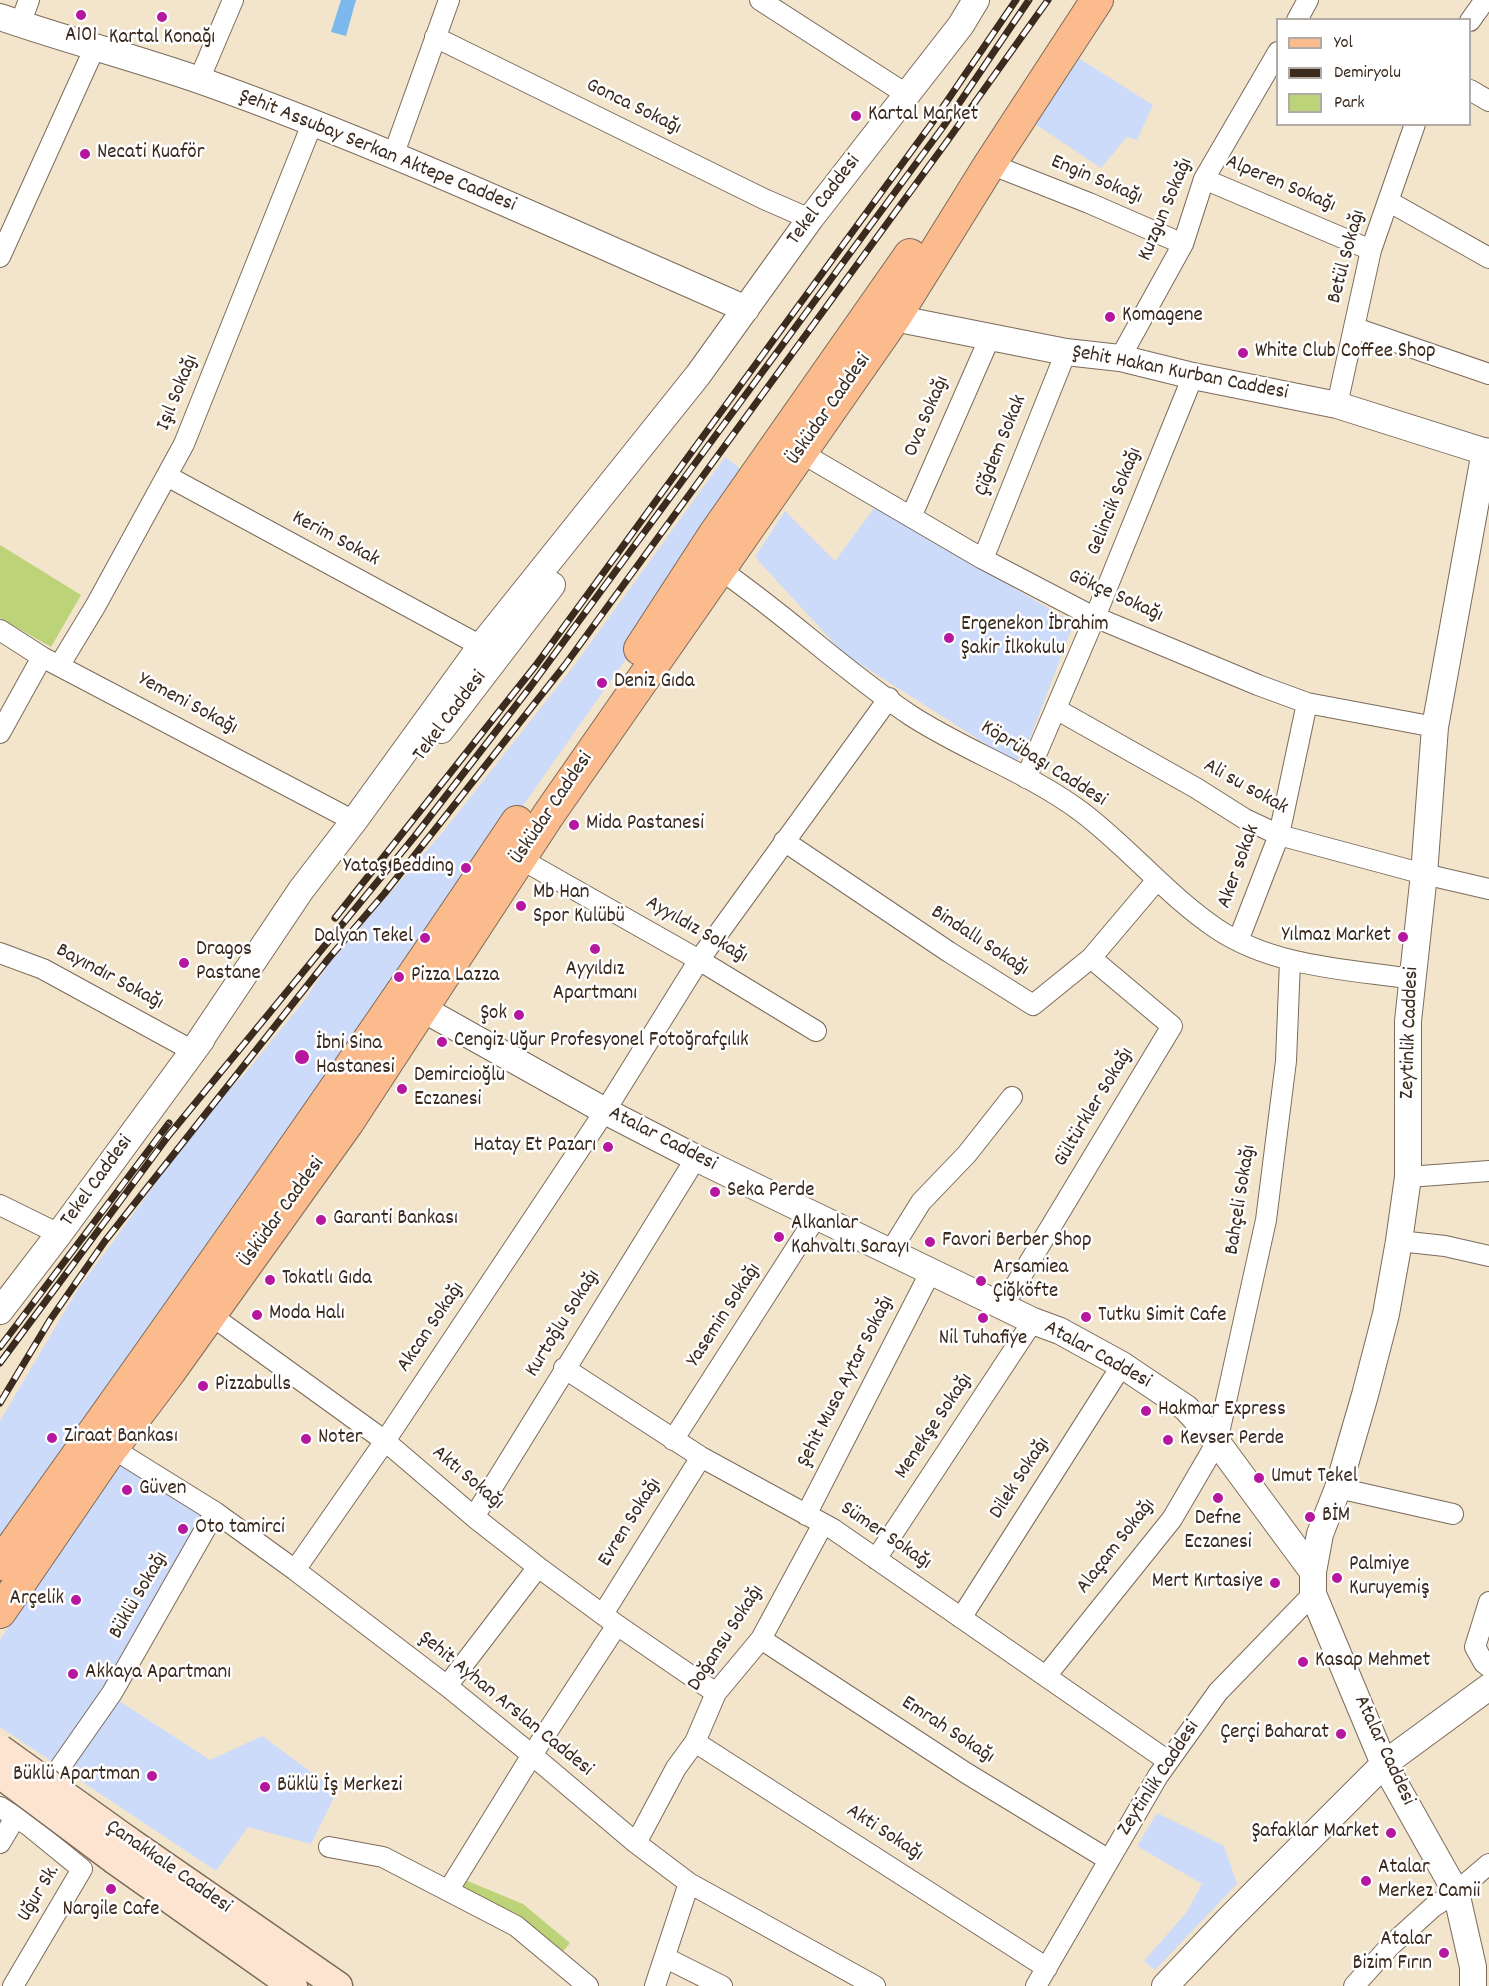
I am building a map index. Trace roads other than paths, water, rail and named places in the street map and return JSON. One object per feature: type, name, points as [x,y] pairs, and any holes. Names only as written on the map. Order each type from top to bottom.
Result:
[{"type":"main road","name":"Üsküdar Caddesi","points":[[412,1002],[517,822],[587,727],[637,652],[800,452],[1076,0]]},
{"type":"main road","name":"Üsküdar Caddesi","points":[[0,1564],[200,1306],[412,1002],[519,858],[711,562],[990,164],[1097,0]]},
{"type":"main road","name":"Üsküdar Caddesi","points":[[0,1612],[112,1448],[200,1306]]},
{"type":"main road","name":"Çanakkale Caddesi","points":[[0,1749],[121,1850],[293,1986]]},
{"type":"main road","name":"Çanakkale Caddesi","points":[[0,1774],[338,1986]]},
{"type":"street","points":[[10,21],[29,0]]},
{"type":"street","points":[[199,80],[233,0]]},
{"type":"street","points":[[393,156],[449,0]]},
{"type":"street","points":[[760,0],[906,94]]},
{"type":"street","name":"Tekel Caddesi","points":[[193,1051],[301,890],[481,646],[698,375],[810,219],[961,25],[976,0]]},
{"type":"street","points":[[1298,18],[1308,0]]},
{"type":"street","points":[[1471,20],[1485,0]]},
{"type":"street","name":"Şehit Assubay Serkan Aktepe Caddesi","points":[[10,21],[199,80],[312,124],[393,156],[746,309]]},
{"type":"street","name":"Gonca Sokağı","points":[[435,37],[744,189],[810,219]]},
{"type":"street","points":[[0,257],[95,47]]},
{"type":"street","name":"Kuzgun Sokağı","points":[[1120,358],[1183,244],[1203,179],[1276,55]]},
{"type":"street","points":[[1471,91],[1489,101]]},
{"type":"street","name":"Işıl Sokağı","points":[[0,733],[51,661],[96,605],[184,444],[312,124]]},
{"type":"street","name":"Betül Sokağı","points":[[1337,405],[1371,250],[1414,126]]},
{"type":"street","name":"Engin Sokağı","points":[[990,164],[1089,203],[1183,244]]},
{"type":"street","name":"Alperen Sokağı","points":[[1203,179],[1371,250]]},
{"type":"street","points":[[1388,201],[1489,258]]},
{"type":"street","name":"Şehit Hakan Kurban Caddesi","points":[[883,315],[1066,351],[1120,358],[1193,376],[1337,405],[1487,452]]},
{"type":"street","points":[[1355,328],[1489,374]]},
{"type":"street","name":"Ova Sokağı","points":[[911,517],[990,337]]},
{"type":"street","name":"Çiğdem Sokak","points":[[983,559],[1066,351]]},
{"type":"street","name":"Tekel Caddesi","points":[[0,1311],[193,1051],[673,426],[698,375]]},
{"type":"street","name":"Gelincik Sokağı","points":[[1026,778],[1095,617],[1193,376]]},
{"type":"street","name":"Gökçe Sokağı","points":[[800,452],[983,559],[1095,617],[1307,703],[1435,727]]},
{"type":"street","name":"Zeytinlik Caddesi","points":[[1036,1986],[1168,1761],[1218,1692],[1313,1583],[1320,1534],[1338,1488],[1386,1314],[1399,1241],[1408,1177],[1408,1021],[1424,874],[1435,727],[1483,499],[1487,452]]},
{"type":"street","name":"Kerim Sokak","points":[[167,476],[481,646]]},
{"type":"street","name":"Köprübaşı Caddesi","points":[[711,562],[911,715],[1026,778],[1083,813],[1156,880],[1218,930],[1238,941],[1290,961],[1412,978]]},
{"type":"street","name":"Yemeni Sokağı","points":[[0,630],[51,661],[354,821]]},
{"type":"street","name":"Akcan Sokağı","points":[[295,1570],[385,1441],[606,1112],[699,960],[889,698]]},
{"type":"street","name":"Aker sokak","points":[[1238,941],[1279,836],[1307,703]]},
{"type":"street","name":"Ali su sokak","points":[[1056,709],[1196,788],[1245,819],[1279,836],[1489,889]]},
{"type":"street","name":"Bindallı Sokağı","points":[[784,841],[949,952],[1033,1005],[1091,958],[1156,880]]},
{"type":"street","name":"Ayyıldız Sokağı","points":[[519,858],[699,960],[816,1030]]},
{"type":"street","name":"Bayındır Sokağı","points":[[0,953],[43,969],[193,1051]]},
{"type":"street","name":"Gültürkler Sokağı","points":[[1004,1306],[1172,1026],[1091,958]]},
{"type":"street","name":"Bahçeli Sokağı","points":[[1217,1442],[1266,1220],[1286,1061],[1290,961]]},
{"type":"street","name":"Atalar Caddesi","points":[[412,1002],[606,1112],[696,1158],[1034,1321],[1060,1331],[1122,1365],[1186,1408],[1217,1442],[1313,1583],[1384,1764],[1456,1892],[1473,1967],[1473,1986]]},
{"type":"street","points":[[890,1252],[921,1202],[967,1155],[1012,1097]]},
{"type":"street","name":"Kurtoğlu Sokağı","points":[[474,1517],[564,1368],[696,1158]]},
{"type":"street","points":[[1408,1177],[1489,1171]]},
{"type":"street","points":[[0,1205],[59,1234]]},
{"type":"street","name":"Yasemin Sokağı","points":[[673,1440],[816,1217]]},
{"type":"street","points":[[1399,1241],[1445,1246],[1489,1256]]},
{"type":"street","name":"Şehit Musa Aytar Sokağı","points":[[814,1519],[931,1271]]},
{"type":"street","name":"Aktı Sokağı","points":[[200,1306],[385,1441],[474,1517],[538,1567],[716,1693]]},
{"type":"street","name":"Menekşe Sokağı","points":[[876,1559],[1034,1321]]},
{"type":"street","name":"Dilek Sokağı","points":[[961,1618],[1122,1365]]},
{"type":"street","name":"Sümer Sokağı","points":[[564,1368],[673,1440],[814,1519],[876,1559],[1168,1761]]},
{"type":"street","name":"Alaçam Sokağı","points":[[1046,1676],[1172,1519],[1217,1442]]},
{"type":"street","name":"Şehit Ayhan Arslan Caddesi","points":[[112,1448],[215,1512],[295,1570],[447,1686],[636,1843],[689,1883],[875,1986]]},
{"type":"street","name":"Evren Sokağı","points":[[448,1891],[532,1755],[701,1457]]},
{"type":"street","points":[[1338,1488],[1453,1514]]},
{"type":"street","name":"Büklü Sokağı","points":[[0,1842],[14,1817],[61,1766],[112,1693],[215,1512]]},
{"type":"street","name":"Doğansu Sokağı","points":[[636,1843],[676,1768],[695,1742],[716,1693],[761,1639],[814,1519]]},
{"type":"street","points":[[447,1686],[538,1567]]},
{"type":"street","points":[[1489,1602],[1475,1647],[1484,1663],[1489,1666]]},
{"type":"street","name":"Emrah Sokağı","points":[[761,1639],[966,1773],[1109,1860]]},
{"type":"street","points":[[1165,1986],[1384,1764],[1489,1687]]},
{"type":"street","name":"Akti Sokağı","points":[[695,1742],[1047,1968]]},
{"type":"street","name":"Uğur Sk.","points":[[13,1986],[82,1869],[14,1817]]},
{"type":"street","points":[[329,1847],[383,1857],[516,1926],[588,1986]]},
{"type":"street","points":[[1354,1986],[1390,1946],[1433,1907],[1456,1892],[1489,1864]]},
{"type":"street","points":[[655,1986],[689,1883]]},
{"type":"street","points":[[666,1958],[722,1986]]},
{"type":"water","points":[[341,0],[356,0],[346,36],[331,32]]},
{"type":"railway","points":[[335,918],[536,665],[932,123],[1016,0]]},
{"type":"railway","points":[[0,1363],[169,1135],[415,836],[531,686],[943,127],[1029,0]]},
{"type":"railway","points":[[0,1403],[50,1320],[105,1241],[565,665],[1048,0]]},
{"type":"railway","points":[[0,1347],[169,1123]]},
{"type":"place","name":"A101","points":[[81,15]]},
{"type":"place","name":"Kartal Konağı","points":[[162,17]]},
{"type":"place","name":"Kartal Market","points":[[856,116]]},
{"type":"place","name":"Necati Kuaför","points":[[85,154]]},
{"type":"place","name":"Komagene","points":[[1110,317]]},
{"type":"place","name":"White Club Coffee Shop","points":[[1243,353]]},
{"type":"place","name":"Ergenekon İbrahim Şakir İlkokulu","points":[[949,638]]},
{"type":"place","name":"Deniz Gıda","points":[[602,683]]},
{"type":"place","name":"Mida Pastanesi","points":[[574,825]]},
{"type":"place","name":"Yataş Bedding","points":[[466,868]]},
{"type":"place","name":"Mb Han Spor Kulübü","points":[[521,906]]},
{"type":"place","name":"Yılmaz Market","points":[[1403,937]]},
{"type":"place","name":"Dalyan Tekel","points":[[425,938]]},
{"type":"place","name":"Ayyıldız Apartmanı","points":[[595,949]]},
{"type":"place","name":"Dragos Pastane","points":[[184,963]]},
{"type":"place","name":"Pizza Lazza","points":[[399,977]]},
{"type":"place","name":"Şok","points":[[519,1015]]},
{"type":"place","name":"Cengiz Uğur Profesyonel Fotoğrafçılık","points":[[442,1042]]},
{"type":"place","name":"İbni Sina Hastanesi","points":[[302,1057]]},
{"type":"place","name":"Demircioğlu Eczanesi","points":[[402,1089]]},
{"type":"place","name":"Hatay Et Pazarı","points":[[608,1147]]},
{"type":"place","name":"Seka Perde","points":[[715,1192]]},
{"type":"place","name":"Garanti Bankası","points":[[321,1220]]},
{"type":"place","name":"Alkanlar Kahvaltı Sarayı","points":[[779,1237]]},
{"type":"place","name":"Favori Berber Shop","points":[[930,1242]]},
{"type":"place","name":"Tokatlı Gıda","points":[[270,1280]]},
{"type":"place","name":"Arsamiea Çiğköfte","points":[[981,1281]]},
{"type":"place","name":"Moda Halı","points":[[257,1315]]},
{"type":"place","name":"Tutku Simit Cafe","points":[[1086,1317]]},
{"type":"place","name":"Nil Tuhafiye","points":[[983,1318]]},
{"type":"place","name":"Pizzabulls","points":[[203,1386]]},
{"type":"place","name":"Hakmar Express","points":[[1146,1411]]},
{"type":"place","name":"Ziraat Bankası","points":[[52,1438]]},
{"type":"place","name":"Noter","points":[[306,1439]]},
{"type":"place","name":"Kevser Perde","points":[[1168,1440]]},
{"type":"place","name":"Umut Tekel","points":[[1259,1478]]},
{"type":"place","name":"Güven","points":[[127,1490]]},
{"type":"place","name":"Defne Eczanesi","points":[[1218,1498]]},
{"type":"place","name":"BİM","points":[[1310,1517]]},
{"type":"place","name":"Oto tamirci","points":[[183,1529]]},
{"type":"place","name":"Palmiye Kuruyemiş","points":[[1337,1578]]},
{"type":"place","name":"Mert Kırtasiye","points":[[1275,1583]]},
{"type":"place","name":"Arçelik","points":[[76,1600]]},
{"type":"place","name":"Kasap Mehmet","points":[[1303,1662]]},
{"type":"place","name":"Akkaya Apartmanı","points":[[73,1674]]},
{"type":"place","name":"Çerçi Baharat","points":[[1341,1734]]},
{"type":"place","name":"Büklü Apartman","points":[[152,1776]]},
{"type":"place","name":"Büklü İş Merkezi","points":[[265,1787]]},
{"type":"place","name":"Şafaklar Market","points":[[1391,1833]]},
{"type":"place","name":"Atalar Merkez Camii","points":[[1366,1881]]},
{"type":"place","name":"Nargile Cafe","points":[[111,1889]]},
{"type":"place","name":"Atalar Bizim Fırın","points":[[1444,1953]]}]
